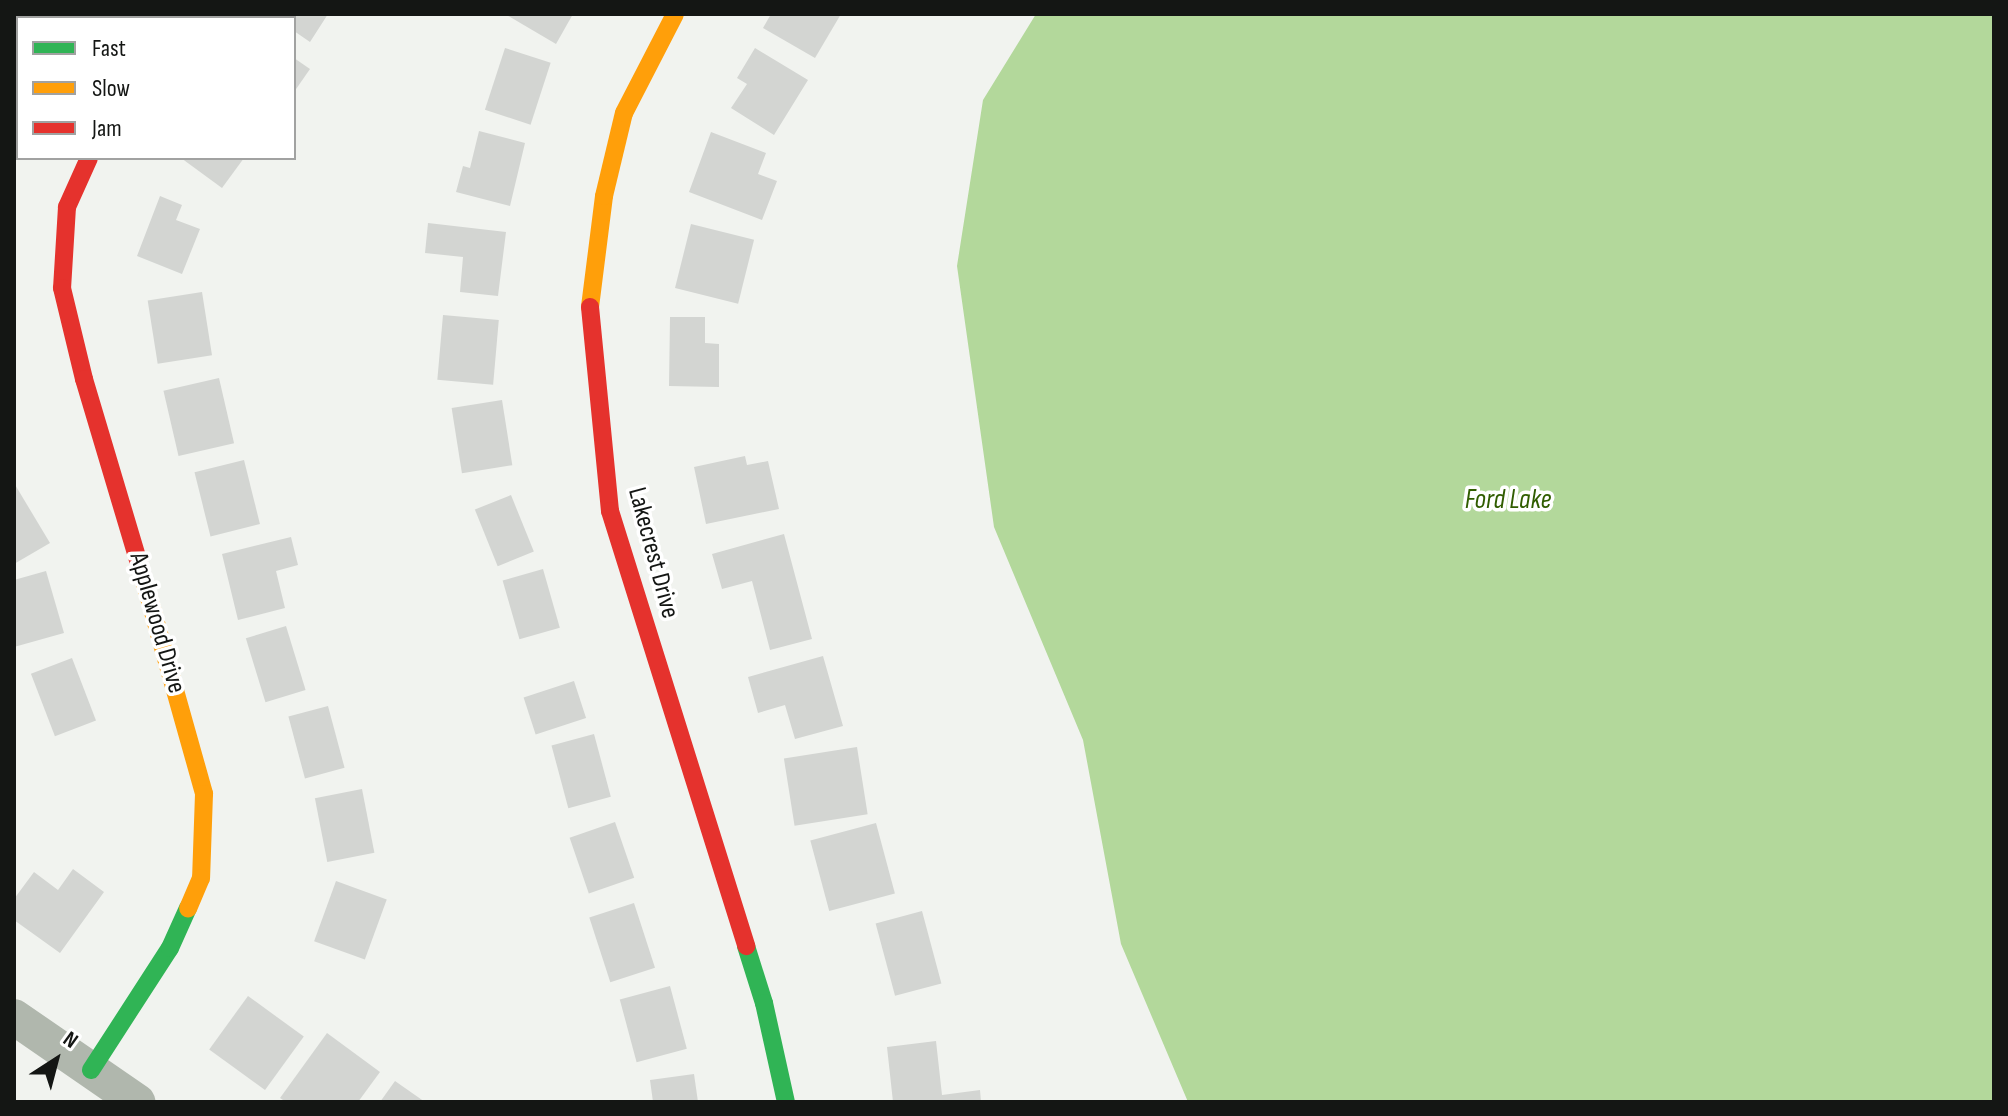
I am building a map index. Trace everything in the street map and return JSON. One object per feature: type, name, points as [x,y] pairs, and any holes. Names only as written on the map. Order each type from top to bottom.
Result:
[{"type":"street","name":"Lakecrest Drive","points":[[675,14],[624,113],[604,196],[590,308],[610,511],[764,1003],[786,1102]]},
{"type":"street","name":"Applewood Drive","points":[[88,160],[67,207],[62,288],[84,379],[204,794],[201,878],[170,948],[91,1070]]},
{"type":"street","points":[[14,1017],[137,1102]]},
{"type":"water","name":"Ford Lake","points":[[1036,14],[1994,14],[1994,1102],[1188,1102],[1121,944],[1083,740],[994,527],[957,266],[983,100]]},
{"type":"building","points":[[268,14],[328,14],[310,42],[296,32],[296,16]]},
{"type":"building","points":[[505,14],[573,14],[556,44]]},
{"type":"building","points":[[771,14],[841,14],[815,58],[763,28]]},
{"type":"building","points":[[505,48],[551,63],[531,125],[485,110]]},
{"type":"building","points":[[755,48],[808,80],[774,135],[731,108],[747,84],[737,78]]},
{"type":"building","points":[[296,59],[310,69],[296,89]]},
{"type":"building","points":[[479,131],[525,143],[510,206],[456,192],[463,166],[470,168]]},
{"type":"building","points":[[711,132],[766,153],[758,174],[777,181],[762,220],[689,192]]},
{"type":"building","points":[[184,160],[243,160],[222,188]]},
{"type":"building","points":[[160,196],[182,205],[176,220],[200,229],[182,274],[137,256]]},
{"type":"building","points":[[428,223],[506,232],[498,296],[460,292],[463,257],[425,253]]},
{"type":"building","points":[[691,224],[754,240],[738,304],[675,288]]},
{"type":"building","points":[[202,292],[212,355],[158,364],[148,301]]},
{"type":"building","points":[[443,315],[499,320],[493,385],[437,380]]},
{"type":"building","points":[[670,317],[705,317],[705,343],[719,344],[719,387],[669,386]]},
{"type":"building","points":[[219,378],[234,443],[179,456],[163,391]]},
{"type":"building","points":[[502,400],[512,465],[462,473],[452,408]]},
{"type":"building","points":[[745,456],[747,465],[768,461],[779,509],[706,524],[694,467]]},
{"type":"building","points":[[244,460],[260,524],[210,536],[195,472]]},
{"type":"building","points":[[14,483],[50,543],[14,564]]},
{"type":"building","points":[[511,495],[534,552],[498,566],[475,510]]},
{"type":"building","points":[[784,534],[812,639],[770,650],[752,581],[722,589],[712,554]]},
{"type":"building","points":[[291,537],[298,565],[276,571],[285,608],[238,620],[222,554]]},
{"type":"building","points":[[543,569],[560,628],[519,639],[503,581]]},
{"type":"building","points":[[46,571],[64,633],[14,647],[14,580]]},
{"type":"building","points":[[286,626],[306,690],[265,702],[246,638]]},
{"type":"building","points":[[823,656],[843,726],[795,739],[785,705],[758,713],[748,677]]},
{"type":"building","points":[[72,658],[96,721],[55,736],[31,674]]},
{"type":"building","points":[[574,681],[586,718],[536,734],[524,697]]},
{"type":"building","points":[[328,706],[345,768],[305,778],[288,717]]},
{"type":"building","points":[[594,734],[611,797],[568,808],[551,745]]},
{"type":"building","points":[[857,747],[868,814],[795,826],[784,759]]},
{"type":"building","points":[[362,789],[374,853],[327,862],[315,798]]},
{"type":"building","points":[[615,822],[634,878],[589,893],[570,838]]},
{"type":"building","points":[[876,823],[895,894],[829,911],[810,841]]},
{"type":"building","points":[[73,869],[104,892],[60,953],[14,920],[14,899],[34,872],[58,890]]},
{"type":"building","points":[[336,881],[387,899],[365,960],[314,941]]},
{"type":"building","points":[[634,903],[655,968],[610,982],[589,918]]},
{"type":"building","points":[[922,911],[941,983],[895,996],[876,923]]},
{"type":"building","points":[[670,986],[687,1049],[637,1062],[620,999]]},
{"type":"building","points":[[248,996],[304,1037],[265,1090],[209,1049]]},
{"type":"building","points":[[327,1033],[380,1072],[358,1102],[286,1102],[280,1098]]},
{"type":"building","points":[[936,1041],[942,1095],[980,1090],[981,1102],[893,1102],[887,1047]]},
{"type":"building","points":[[694,1074],[698,1102],[653,1102],[650,1080]]},
{"type":"building","points":[[395,1081],[425,1102],[380,1102]]},
{"type":"traffic: fast","points":[[91,1070],[170,948],[188,908]]},
{"type":"traffic: fast","points":[[746,946],[764,1003],[786,1102]]},
{"type":"traffic: slow","points":[[590,307],[604,196],[624,113],[675,14]]},
{"type":"traffic: slow","points":[[144,580],[204,794],[201,878],[188,908]]},
{"type":"traffic: jam","points":[[88,160],[67,207],[62,288],[84,379],[144,580]]},
{"type":"traffic: jam","points":[[590,307],[610,511],[746,946]]}]
